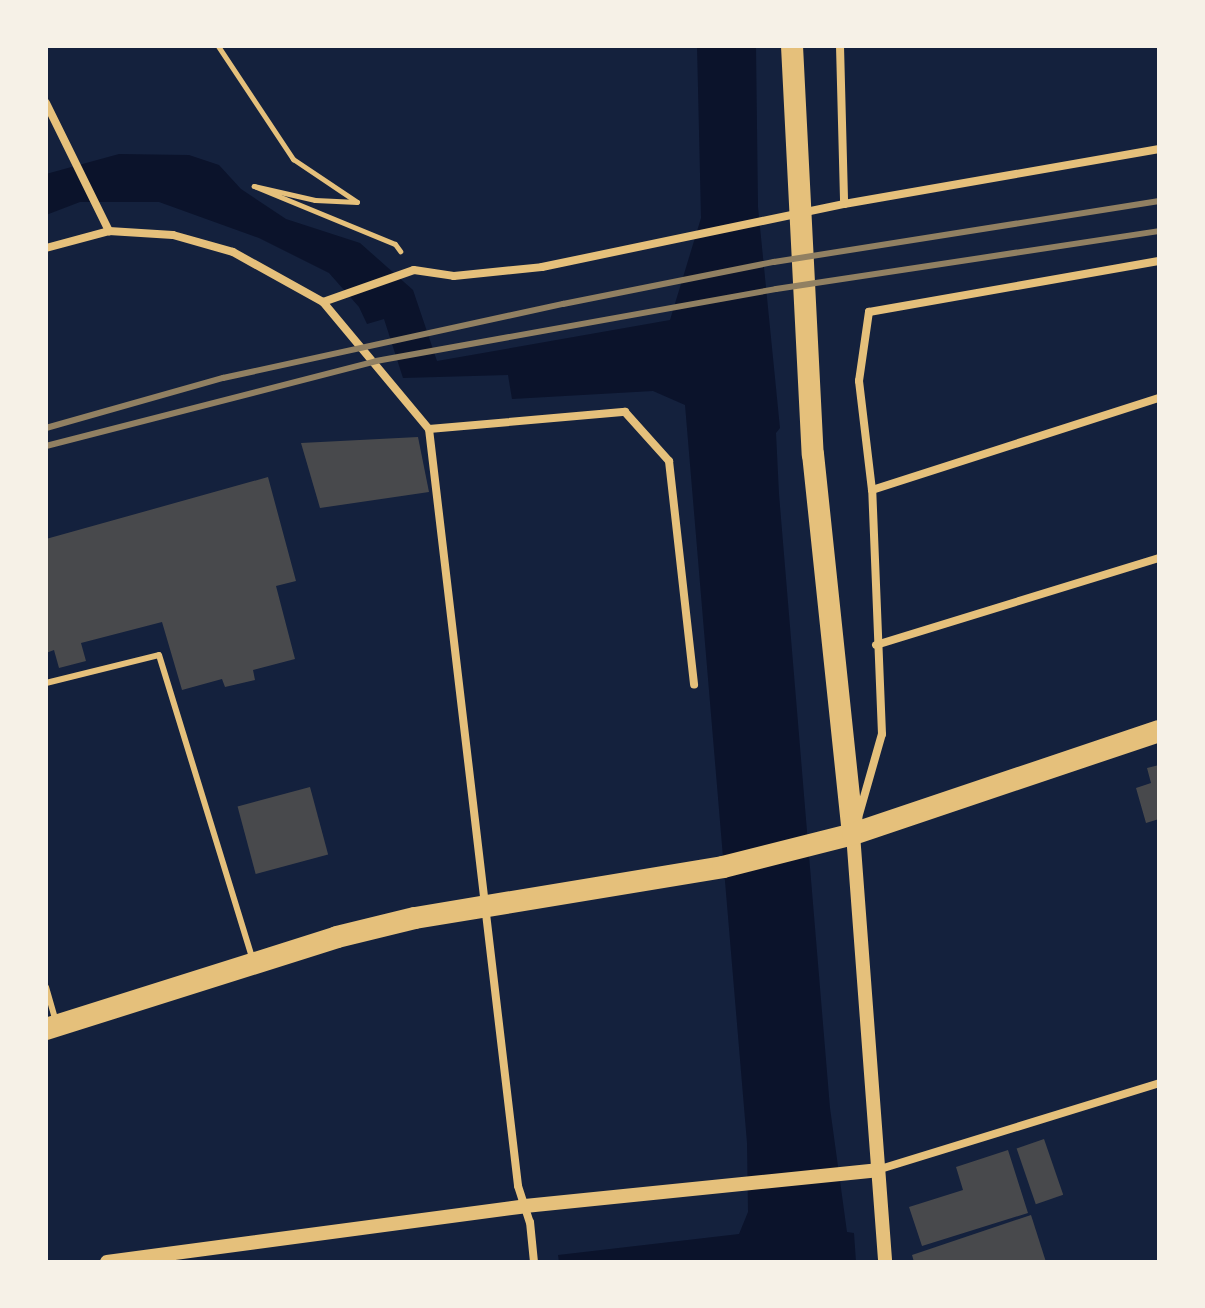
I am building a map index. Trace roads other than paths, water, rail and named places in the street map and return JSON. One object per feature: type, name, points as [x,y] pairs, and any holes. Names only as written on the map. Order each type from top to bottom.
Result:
[{"type":"highway","points":[[792,46],[813,454],[853,834]]},
{"type":"highway","points":[[51,1028],[389,924],[723,867],[853,834],[1159,731]]},
{"type":"street","points":[[840,46],[844,204]]},
{"type":"street","points":[[46,103],[109,231]]},
{"type":"street","points":[[323,302],[410,272],[454,276],[542,267],[844,204],[1159,149]]},
{"type":"street","points":[[46,248],[109,231],[173,235],[233,252],[323,302],[429,429],[534,1262]]},
{"type":"street","points":[[885,1262],[853,834],[882,734],[872,490],[859,381],[869,312],[1159,261]]},
{"type":"street","points":[[872,490],[1159,398]]},
{"type":"street","points":[[429,429],[625,412],[669,461],[694,685]]},
{"type":"street","points":[[876,645],[1159,558]]},
{"type":"street","points":[[107,1262],[525,1206],[877,1170],[1159,1083]]},
{"type":"lane","points":[[46,683],[159,655],[254,964]]},
{"type":"lane","points":[[46,987],[51,1028]]},
{"type":"water","points":[[697,46],[756,46],[758,207],[780,428],[776,433],[779,494],[830,1108],[847,1232],[854,1233],[856,1262],[559,1262],[558,1255],[739,1234],[748,1212],[747,1143],[685,405],[653,391],[512,399],[508,375],[403,378],[384,319],[367,324],[359,307],[329,273],[259,238],[159,202],[80,202],[46,215],[46,174],[119,154],[189,155],[219,165],[241,189],[286,219],[360,243],[413,290],[437,361],[670,320],[701,218]]},
{"type":"railway","points":[[46,428],[223,378],[563,304],[774,262],[1159,201]]},
{"type":"railway","points":[[46,446],[376,361],[776,289],[1159,231]]}]
